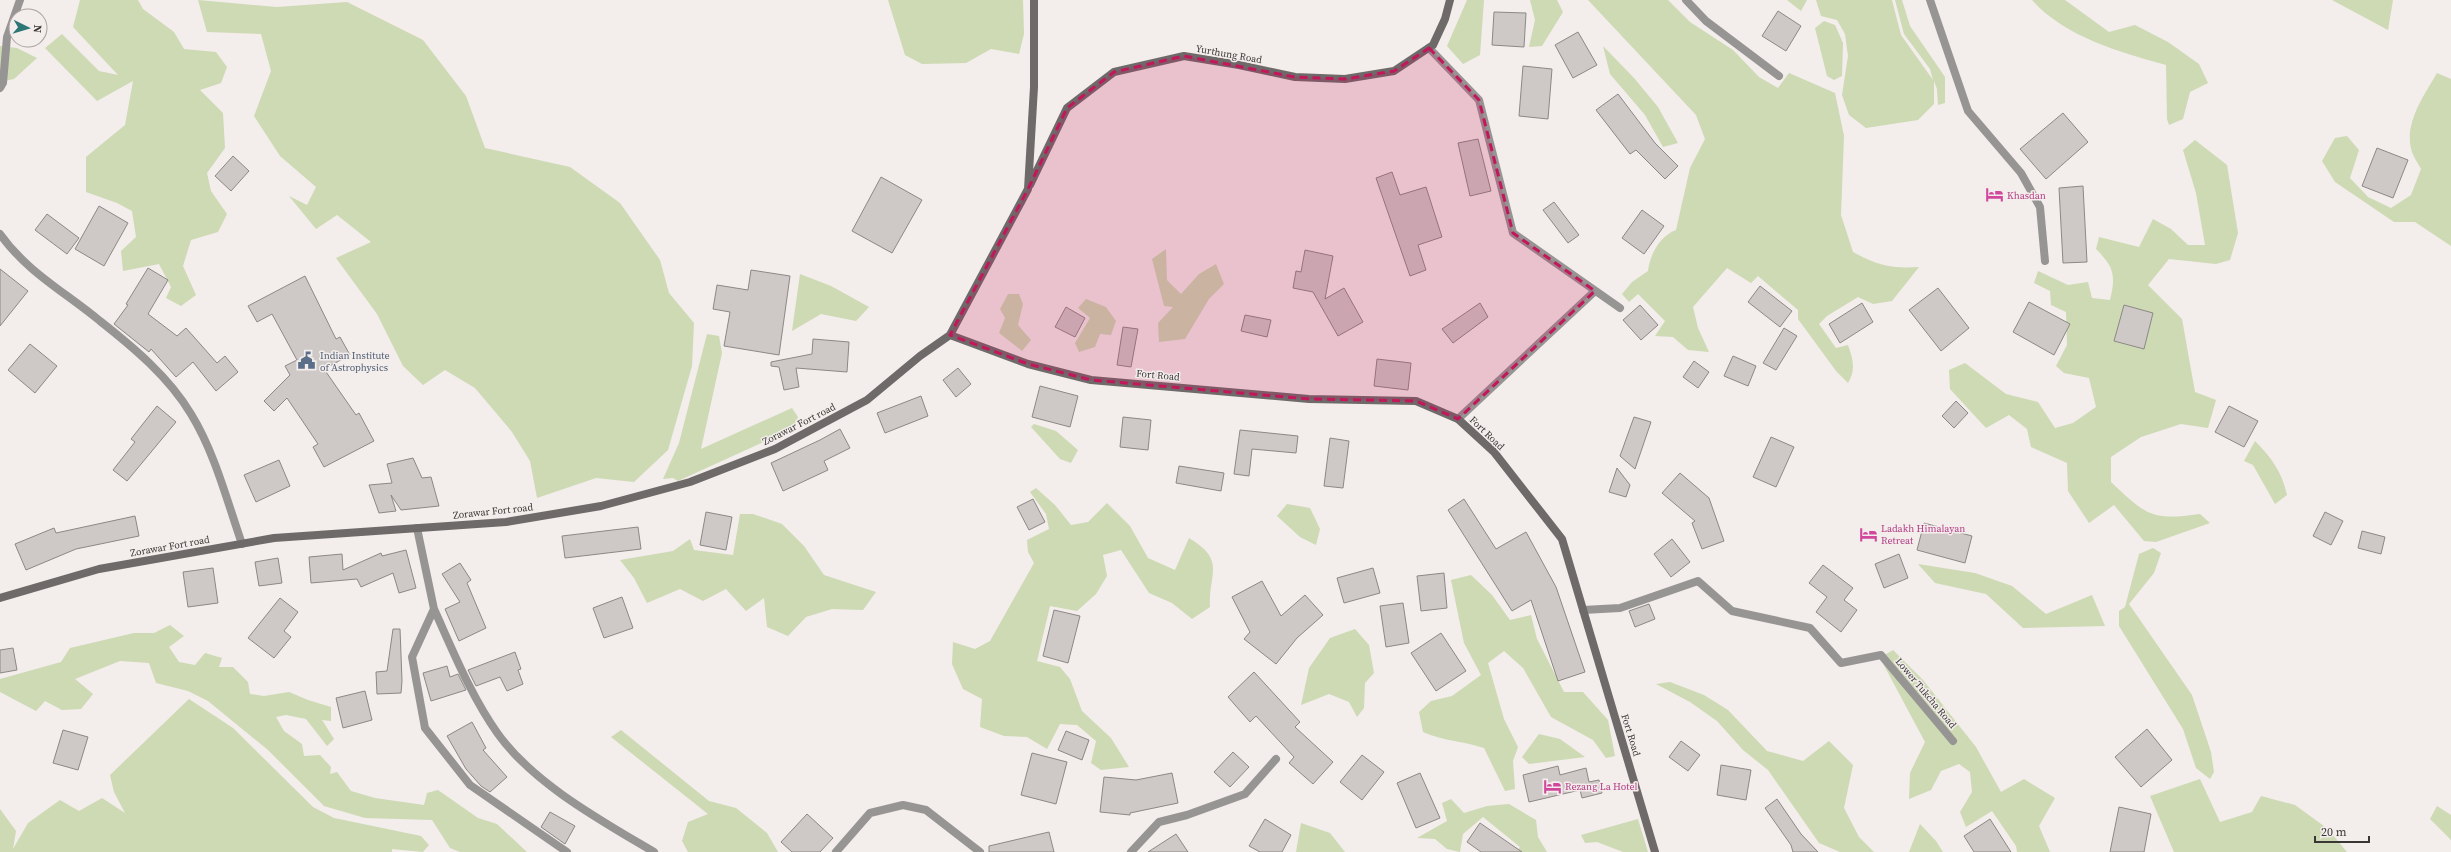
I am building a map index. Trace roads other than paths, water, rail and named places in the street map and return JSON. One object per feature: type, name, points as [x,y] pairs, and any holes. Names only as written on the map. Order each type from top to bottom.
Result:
[{"type":"street","points":[[0,88],[7,37],[20,0]]},
{"type":"street","points":[[1028,189],[1034,87],[1034,0]]},
{"type":"street","name":"Yurthung Road","points":[[950,335],[1028,189],[1067,108],[1114,72],[1184,56],[1239,65],[1295,77],[1345,79],[1394,71],[1429,48],[1445,19],[1450,0]]},
{"type":"street","points":[[1686,0],[1706,21],[1778,76]]},
{"type":"street","points":[[1930,0],[1968,111],[2021,173],[2040,207],[2045,261]]},
{"type":"street","points":[[1429,48],[1479,100],[1513,233],[1620,308]]},
{"type":"street","points":[[0,234],[14,253],[41,277],[99,320],[165,380],[191,413],[204,441],[242,544]]},
{"type":"street","points":[[1458,419],[1596,291]]},
{"type":"street","name":"Fort Road","points":[[950,335],[1028,364],[1091,380],[1309,400],[1416,401],[1458,419],[1494,452],[1562,539],[1655,852]]},
{"type":"street","name":"Zorawar Fort road","points":[[0,598],[99,568],[274,538],[506,522],[601,506],[690,482],[775,449],[867,400],[920,356],[950,335]]},
{"type":"street","points":[[417,528],[434,609],[465,678],[498,734],[536,775],[610,826],[654,852]]},
{"type":"street","name":"Lower Tukcha Road","points":[[1583,610],[1620,608],[1698,580],[1732,611],[1810,628],[1842,663],[1881,655],[1953,741]]},
{"type":"street","points":[[434,609],[412,656],[425,728],[470,785],[567,852]]},
{"type":"street","points":[[1131,852],[1159,822],[1187,815],[1245,794],[1276,759]]},
{"type":"street","points":[[836,852],[870,813],[903,805],[926,810],[980,852]]},
{"type":"place","name":"Khasdan","points":[[1994,195]]},
{"type":"place","name":"Indian Institute of Astrophysics","points":[[307,361]]},
{"type":"place","name":"Ladakh Himalayan Retreat","points":[[1868,534]]},
{"type":"place","name":"Rezang La Hotel","points":[[1552,786]]}]
